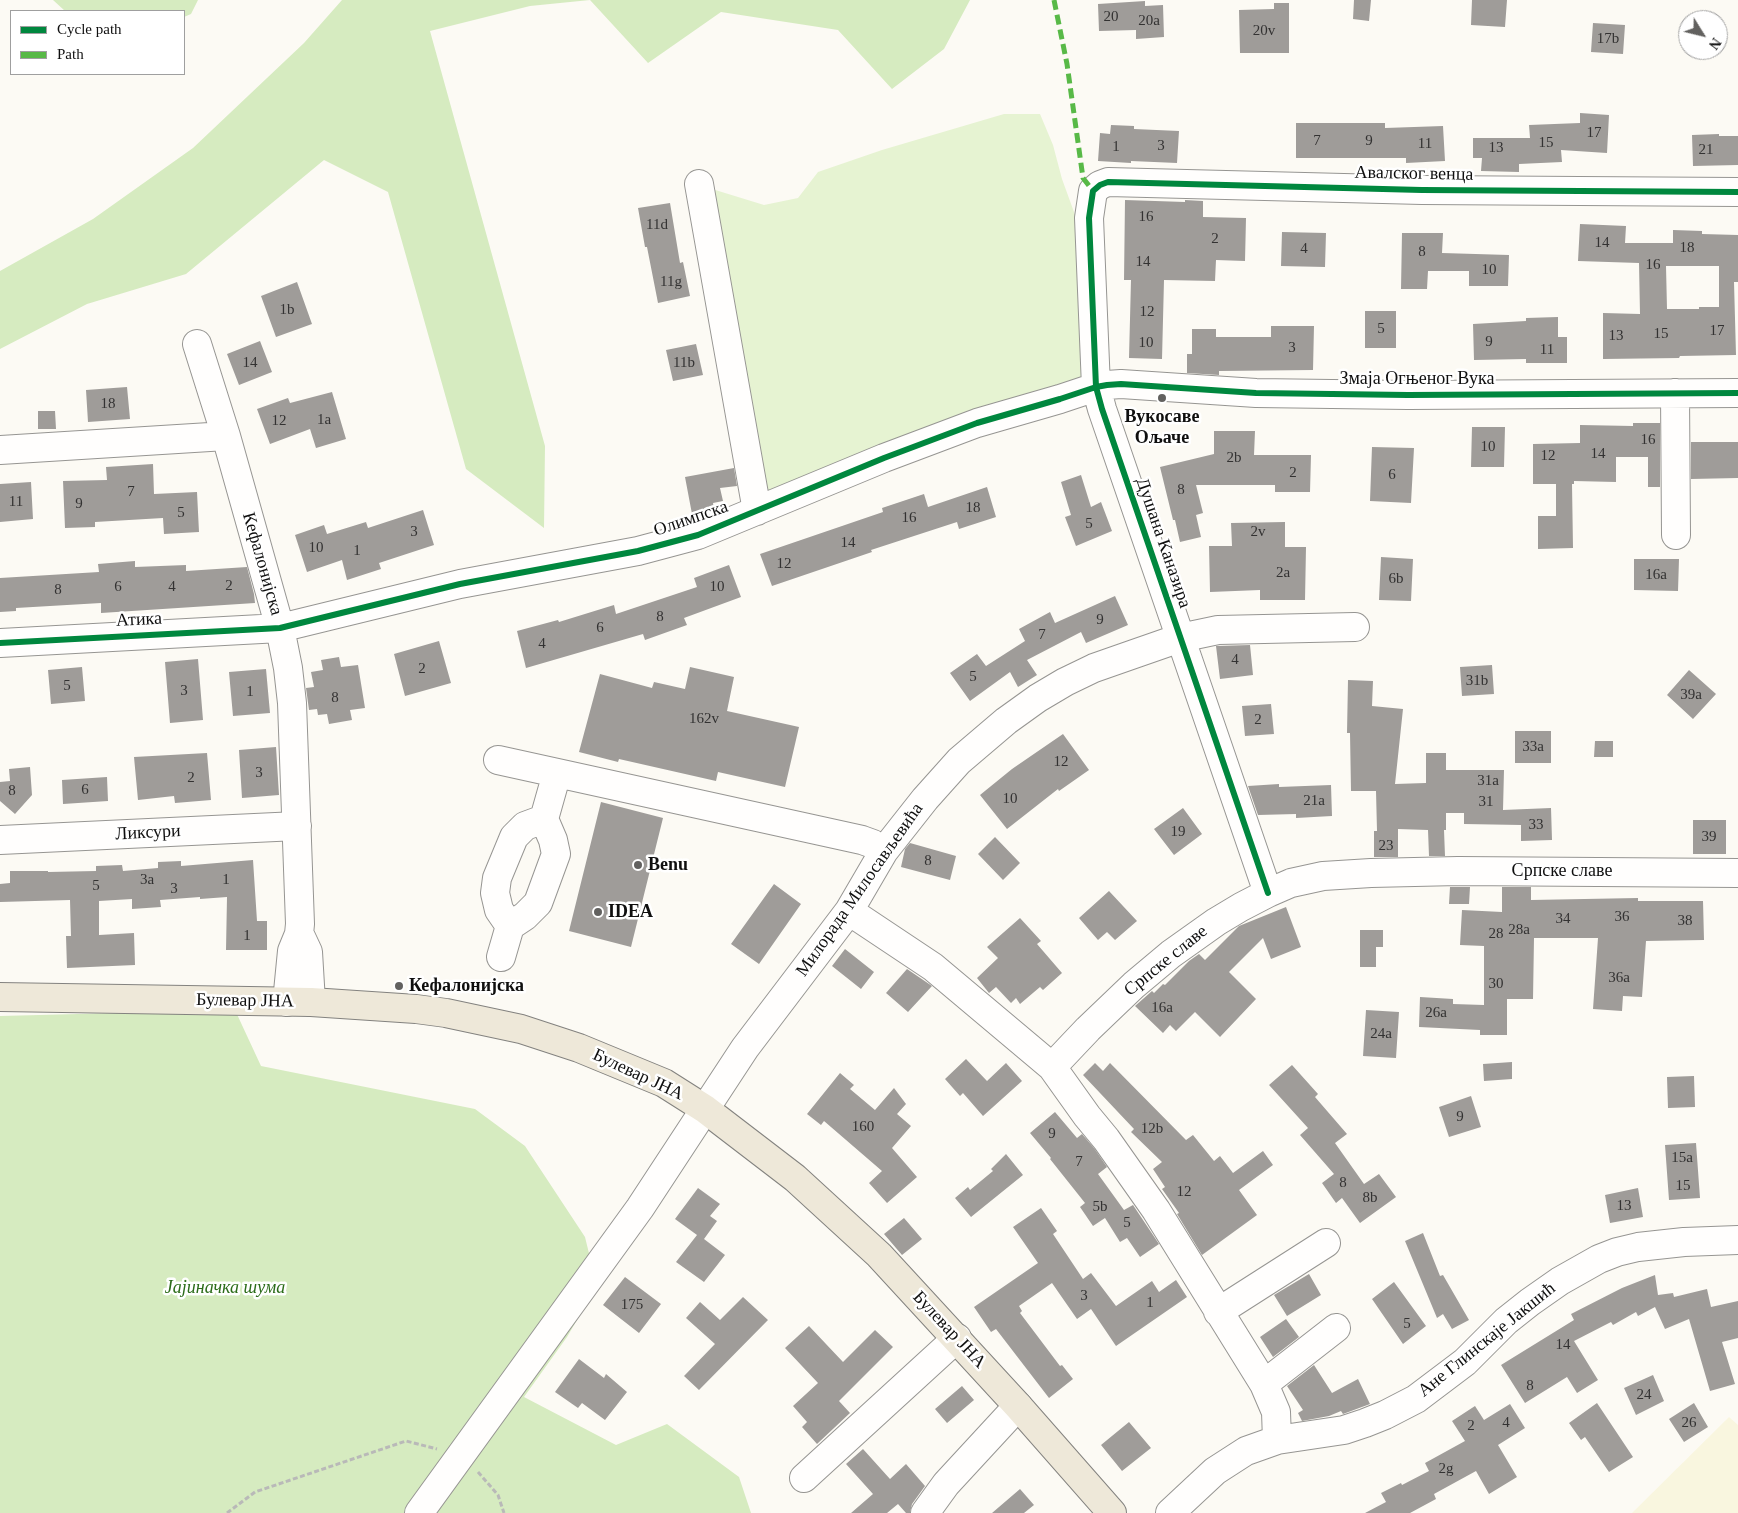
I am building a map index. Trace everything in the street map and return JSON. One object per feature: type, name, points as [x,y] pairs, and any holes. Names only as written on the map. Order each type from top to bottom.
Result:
[{"type":"main road","name":"Булевар ЈНА","points":[[0,996],[299,1002],[416,1009],[446,1013],[521,1029],[579,1048],[647,1075],[664,1083],[704,1109],[795,1178],[880,1255],[957,1338],[1112,1513]]},
{"type":"street","name":"Авалског венца","points":[[1093,191],[1100,185],[1108,182],[1422,190],[1738,192]]},
{"type":"street","points":[[699,184],[757,511]]},
{"type":"street","name":"Душана Каназира","points":[[1093,191],[1088,218],[1096,387],[1268,893]]},
{"type":"street","name":"Кефалонијска","points":[[197,344],[226,436],[280,628],[288,668],[292,704],[299,934],[305,942],[308,952],[299,1002]]},
{"type":"street","name":"Змаја Огњеног Вука","points":[[1096,387],[1121,384],[1256,393],[1408,395],[1738,393]]},
{"type":"street","name":"Олимпска","points":[[280,628],[460,584],[638,551],[698,534],[884,458],[977,423],[1096,387]]},
{"type":"street","points":[[1675,393],[1676,535]]},
{"type":"street","points":[[0,450],[226,436]]},
{"type":"street","name":"Милорада Милосављевића","points":[[419,1513],[640,1208],[746,1048],[848,911],[884,851],[925,799],[960,761],[1006,721],[1038,698],[1065,682],[1094,668],[1180,638],[1218,630],[1355,626]]},
{"type":"street","name":"Атика","points":[[0,643],[280,628]]},
{"type":"street","points":[[498,760],[862,840],[884,851]]},
{"type":"street","points":[[501,957],[510,926],[525,916],[538,903],[556,854],[553,840],[544,819],[558,773]]},
{"type":"street","points":[[510,926],[499,910],[495,893],[497,878],[514,837],[525,826],[544,819]]},
{"type":"street","name":"Ликсури","points":[[0,840],[297,826]]},
{"type":"street","name":"Српске славе","points":[[1052,1067],[1134,985],[1171,954],[1216,922],[1268,893],[1304,880],[1323,876],[1370,873],[1458,871],[1738,872]]},
{"type":"street","points":[[848,911],[933,967],[1052,1067],[1156,1210],[1264,1384],[1276,1412],[1277,1440]]},
{"type":"street","name":"Ане Глинскаје Јакшић","points":[[1170,1513],[1225,1464],[1246,1451],[1277,1440],[1344,1430],[1385,1416],[1416,1399],[1465,1362],[1506,1321],[1530,1302],[1560,1281],[1599,1260],[1616,1252],[1638,1247],[1684,1242],[1738,1240]]},
{"type":"street","points":[[1218,1312],[1326,1242]]},
{"type":"street","points":[[1264,1384],[1336,1328]]},
{"type":"street","points":[[804,1478],[957,1338]]},
{"type":"street","points":[[925,1513],[946,1484],[1018,1406]]},
{"type":"path","points":[[227,1513],[255,1492],[406,1442],[462,1455],[498,1495],[504,1513]]},
{"type":"shaded area","points":[[1729,1417],[1738,1425],[1738,1513],[1632,1513]]},
{"type":"green space","points":[[53,0],[198,0],[191,14],[185,17],[185,10],[64,10]]},
{"type":"green space","points":[[342,0],[590,0],[530,6],[430,31],[545,446],[544,528],[466,469],[388,192],[324,160],[186,274],[87,304],[0,349],[0,271],[93,219],[193,148],[304,43]]},
{"type":"green space","points":[[590,0],[970,0],[944,49],[892,89],[838,30],[721,12],[648,63]]},
{"type":"green space","points":[[1004,114],[1040,114],[1053,145],[1062,179],[1078,223],[1085,378],[766,493],[712,189],[764,205],[798,198],[818,172],[882,150]]},
{"type":"green space","name":"Јајиначка шума","points":[[235,1010],[261,1066],[475,1109],[525,1146],[585,1237],[597,1286],[567,1337],[524,1397],[616,1445],[667,1424],[739,1477],[751,1513],[0,1513],[0,1016]]},
{"type":"building","points":[[1354,0],[1371,0],[1369,21],[1353,19]]},
{"type":"building","points":[[1472,0],[1507,0],[1505,27],[1471,25]]},
{"type":"building","points":[[1145,1],[1145,6],[1163,5],[1164,37],[1136,39],[1136,30],[1099,31],[1098,4]]},
{"type":"building","points":[[1274,3],[1289,3],[1289,53],[1240,53],[1239,10],[1274,9]]},
{"type":"building","points":[[1593,23],[1625,25],[1623,54],[1591,52]]},
{"type":"building","points":[[1580,113],[1609,115],[1607,153],[1561,150],[1562,162],[1519,164],[1519,172],[1481,171],[1482,158],[1473,158],[1473,138],[1530,138],[1529,125],[1580,123]]},
{"type":"building","points":[[1296,123],[1385,123],[1385,128],[1443,126],[1445,161],[1406,163],[1406,158],[1296,158]]},
{"type":"building","points":[[1111,125],[1134,126],[1134,129],[1179,131],[1177,163],[1098,161],[1100,133],[1110,134]]},
{"type":"building","points":[[1719,134],[1719,136],[1738,136],[1738,165],[1693,166],[1692,135]]},
{"type":"building","points":[[1125,200],[1203,201],[1203,217],[1246,218],[1245,261],[1216,260],[1215,281],[1164,280],[1162,359],[1129,358],[1131,280],[1124,280]]},
{"type":"building","points":[[670,203],[680,263],[683,262],[690,296],[658,303],[638,208]]},
{"type":"building","points":[[1580,224],[1626,226],[1625,243],[1673,243],[1673,230],[1702,231],[1702,234],[1738,235],[1738,282],[1734,282],[1736,355],[1603,359],[1603,313],[1640,314],[1639,263],[1578,261]],"holes":[[[1666,266],[1719,266],[1719,307],[1667,309]]]},
{"type":"building","points":[[1282,232],[1326,233],[1325,267],[1281,266]]},
{"type":"building","points":[[1402,233],[1443,233],[1442,253],[1509,255],[1508,286],[1469,286],[1469,271],[1428,271],[1427,289],[1401,289]]},
{"type":"building","points":[[297,282],[312,324],[276,337],[261,296]]},
{"type":"building","points":[[1365,311],[1396,311],[1396,348],[1365,348]]},
{"type":"building","points":[[1558,317],[1558,337],[1567,337],[1567,363],[1526,363],[1526,359],[1474,360],[1473,324],[1526,321],[1526,318]]},
{"type":"building","points":[[1271,326],[1314,326],[1313,370],[1219,371],[1219,375],[1187,373],[1187,354],[1192,354],[1192,329],[1216,329],[1216,337],[1271,337]]},
{"type":"building","points":[[260,341],[272,372],[239,385],[227,354]]},
{"type":"building","points":[[696,344],[703,375],[673,381],[666,350]]},
{"type":"building","points":[[127,387],[130,419],[88,422],[86,390]]},
{"type":"building","points":[[332,392],[346,439],[316,448],[310,429],[270,444],[257,409],[288,398],[290,403]]},
{"type":"building","points":[[38,411],[55,411],[56,429],[38,429]]},
{"type":"building","points":[[1633,423],[1660,423],[1660,487],[1648,487],[1648,457],[1616,457],[1616,482],[1574,481],[1574,484],[1572,484],[1573,548],[1538,549],[1538,516],[1556,516],[1556,484],[1533,484],[1533,444],[1580,443],[1580,425],[1633,426]]},
{"type":"building","points":[[1472,427],[1505,427],[1504,467],[1471,467]]},
{"type":"building","points":[[1214,431],[1255,431],[1254,455],[1311,455],[1310,492],[1275,492],[1275,485],[1196,485],[1203,513],[1196,515],[1201,537],[1180,542],[1160,467],[1214,454]]},
{"type":"building","points":[[1691,442],[1738,442],[1738,478],[1691,479]]},
{"type":"building","points":[[1372,447],[1414,448],[1411,503],[1370,501]]},
{"type":"building","points":[[153,464],[154,494],[197,492],[199,532],[164,534],[163,518],[95,522],[95,527],[65,528],[63,481],[107,480],[106,467]]},
{"type":"building","points":[[734,468],[737,486],[720,488],[723,501],[713,503],[714,509],[692,514],[685,477]]},
{"type":"building","points":[[1081,475],[1091,507],[1101,502],[1112,531],[1076,546],[1065,517],[1071,515],[1061,482]]},
{"type":"building","points":[[31,482],[33,519],[0,522],[0,484]]},
{"type":"building","points":[[987,487],[996,517],[959,529],[957,522],[871,550],[872,552],[772,586],[760,554],[883,512],[882,508],[924,494],[928,507]]},
{"type":"building","points":[[423,510],[434,545],[379,563],[381,569],[347,580],[342,560],[307,572],[295,535],[324,525],[327,534],[366,522],[368,528]]},
{"type":"building","points":[[1285,522],[1285,547],[1306,547],[1305,600],[1260,600],[1260,590],[1210,592],[1209,546],[1232,546],[1231,523]]},
{"type":"building","points":[[1381,557],[1413,559],[1411,601],[1379,600]]},
{"type":"building","points":[[1634,559],[1679,559],[1678,591],[1634,590]]},
{"type":"building","points":[[135,561],[135,567],[186,565],[186,571],[247,567],[255,603],[101,613],[101,603],[16,608],[16,611],[0,612],[0,578],[99,572],[98,564]]},
{"type":"building","points":[[729,565],[741,597],[684,618],[687,625],[645,640],[643,634],[526,668],[517,631],[558,620],[559,622],[614,605],[616,614],[697,587],[694,578]]},
{"type":"building","points":[[1115,596],[1128,625],[1086,643],[1081,632],[1027,660],[1037,675],[1018,687],[1010,672],[970,701],[950,673],[977,654],[986,666],[1025,641],[1019,629],[1050,612],[1055,623]]},
{"type":"building","points":[[439,641],[451,683],[405,696],[394,654]]},
{"type":"building","points":[[1250,645],[1253,675],[1220,679],[1216,646]]},
{"type":"building","points":[[339,657],[341,667],[358,665],[365,708],[350,710],[352,720],[329,724],[327,714],[318,715],[317,709],[309,710],[306,688],[314,687],[311,672],[323,670],[321,660]]},
{"type":"building","points":[[198,659],[203,720],[170,723],[165,662]]},
{"type":"building","points":[[1492,665],[1494,694],[1462,696],[1460,667]]},
{"type":"building","points":[[82,667],[85,701],[51,704],[48,670]]},
{"type":"building","points":[[690,667],[734,677],[727,711],[799,727],[785,787],[718,772],[716,781],[619,759],[618,762],[579,752],[600,674],[652,688],[654,682],[685,689]]},
{"type":"building","points":[[266,669],[270,713],[233,716],[229,672]]},
{"type":"building","points":[[1689,670],[1716,694],[1693,719],[1667,695]]},
{"type":"building","points":[[1348,680],[1373,681],[1372,706],[1403,709],[1395,784],[1426,783],[1426,753],[1446,753],[1446,770],[1504,770],[1503,810],[1551,808],[1552,840],[1521,841],[1521,825],[1464,824],[1464,813],[1446,813],[1446,830],[1444,830],[1445,856],[1429,856],[1428,830],[1398,829],[1398,857],[1374,857],[1374,831],[1377,831],[1376,791],[1351,791],[1350,733],[1347,733]]},
{"type":"building","points":[[1271,704],[1274,734],[1245,736],[1242,706]]},
{"type":"building","points":[[1515,731],[1551,731],[1551,763],[1515,763]]},
{"type":"building","points":[[1063,734],[1089,770],[1059,791],[1058,789],[1007,829],[980,795],[1012,769]]},
{"type":"building","points":[[1595,741],[1613,741],[1613,757],[1594,757]]},
{"type":"building","points":[[276,747],[279,795],[242,798],[239,750]]},
{"type":"building","points":[[207,753],[211,800],[175,803],[174,796],[138,800],[134,757]]},
{"type":"building","points":[[30,767],[32,795],[15,814],[0,801],[0,782],[10,781],[9,769]]},
{"type":"building","points":[[107,777],[108,801],[63,804],[62,780]]},
{"type":"building","points":[[1279,784],[1279,787],[1331,785],[1332,816],[1296,818],[1296,814],[1258,815],[1248,786]]},
{"type":"building","points":[[601,802],[663,818],[631,947],[569,931]]},
{"type":"building","points":[[1183,808],[1202,834],[1174,855],[1154,829]]},
{"type":"building","points":[[1693,820],[1726,820],[1726,854],[1693,854]]},
{"type":"building","points":[[995,837],[1020,863],[1003,880],[978,854]]},
{"type":"building","points":[[910,843],[956,856],[950,880],[901,867],[905,849]]},
{"type":"building","points":[[253,860],[257,921],[267,921],[267,950],[226,950],[227,897],[160,900],[161,907],[132,909],[132,899],[99,901],[99,935],[134,933],[135,965],[67,968],[66,936],[71,936],[70,900],[0,902],[0,884],[10,883],[10,871],[96,871],[96,866],[122,865],[123,871],[158,868],[158,862],[181,861],[181,866]]},
{"type":"building","points":[[774,884],[801,904],[759,964],[731,944]]},
{"type":"building","points":[[1450,887],[1470,887],[1469,904],[1449,904]]},
{"type":"building","points":[[1502,887],[1531,887],[1531,900],[1638,898],[1638,901],[1703,901],[1704,940],[1646,941],[1642,997],[1623,996],[1622,1011],[1593,1009],[1598,938],[1534,938],[1533,999],[1507,999],[1507,1035],[1480,1035],[1480,1030],[1419,1027],[1420,997],[1453,999],[1453,1004],[1484,1005],[1484,946],[1460,945],[1462,910],[1502,912]]},
{"type":"building","points":[[1109,891],[1137,921],[1115,940],[1107,932],[1098,940],[1079,918]]},
{"type":"building","points":[[1286,907],[1301,947],[1271,959],[1263,938],[1229,972],[1256,999],[1220,1037],[1195,1012],[1176,1031],[1170,1025],[1163,1033],[1135,1006],[1152,991],[1154,993],[1163,984],[1165,985],[1189,961],[1199,954],[1205,960],[1239,926]]},
{"type":"building","points":[[1020,918],[1041,941],[1037,944],[1062,973],[1043,990],[1040,987],[1020,1004],[1016,998],[1011,1003],[996,987],[989,993],[977,978],[998,958],[987,947]]},
{"type":"building","points":[[1360,930],[1383,930],[1383,947],[1376,947],[1376,967],[1360,967]]},
{"type":"building","points":[[845,949],[874,972],[861,989],[832,966]]},
{"type":"building","points":[[907,969],[932,986],[908,1012],[886,993]]},
{"type":"building","points":[[1366,1010],[1399,1012],[1396,1058],[1363,1056]]},
{"type":"building","points":[[966,1059],[987,1081],[1006,1063],[1022,1081],[983,1116],[963,1093],[960,1096],[945,1079]]},
{"type":"building","points":[[1512,1062],[1512,1079],[1484,1081],[1483,1064]]},
{"type":"building","points":[[1095,1063],[1103,1071],[1110,1063],[1186,1140],[1193,1135],[1214,1161],[1220,1156],[1233,1173],[1263,1151],[1273,1165],[1239,1190],[1257,1215],[1202,1255],[1177,1214],[1179,1213],[1162,1189],[1165,1187],[1153,1169],[1162,1162],[1131,1132],[1134,1129],[1083,1075]]},
{"type":"building","points":[[1292,1065],[1318,1094],[1315,1097],[1347,1134],[1335,1143],[1364,1184],[1379,1174],[1396,1197],[1360,1223],[1342,1198],[1336,1203],[1322,1183],[1334,1174],[1300,1135],[1308,1128],[1269,1085]]},
{"type":"building","points":[[840,1073],[854,1085],[850,1089],[875,1110],[894,1088],[906,1104],[897,1114],[911,1126],[892,1148],[917,1177],[887,1203],[869,1183],[882,1171],[824,1121],[821,1125],[807,1114]]},
{"type":"building","points":[[1694,1076],[1695,1107],[1668,1108],[1667,1077]]},
{"type":"building","points":[[1471,1096],[1481,1127],[1449,1137],[1439,1107]]},
{"type":"building","points":[[1055,1112],[1077,1138],[1082,1134],[1094,1148],[1107,1167],[1098,1174],[1124,1210],[1133,1205],[1159,1244],[1140,1257],[1127,1238],[1120,1242],[1105,1218],[1093,1226],[1080,1207],[1085,1203],[1030,1133]]},
{"type":"building","points":[[1696,1143],[1700,1198],[1669,1200],[1665,1145]]},
{"type":"building","points":[[1006,1154],[1023,1175],[971,1217],[955,1198],[968,1187],[970,1190],[993,1171],[991,1169]]},
{"type":"building","points":[[698,1188],[720,1204],[710,1216],[717,1221],[704,1239],[725,1255],[704,1282],[676,1262],[697,1235],[675,1219]]},
{"type":"building","points":[[1638,1188],[1643,1217],[1610,1223],[1605,1195]]},
{"type":"building","points":[[1041,1208],[1057,1231],[1053,1234],[1083,1279],[1091,1273],[1116,1306],[1152,1281],[1159,1292],[1176,1280],[1187,1297],[1116,1346],[1091,1309],[1077,1319],[1052,1283],[1019,1306],[1022,1311],[1020,1313],[1060,1366],[1062,1365],[1073,1379],[1049,1398],[996,1329],[991,1332],[974,1307],[1038,1263],[1013,1227]]},
{"type":"building","points":[[904,1218],[922,1239],[902,1255],[884,1234]]},
{"type":"building","points":[[1423,1233],[1440,1276],[1443,1275],[1469,1320],[1452,1329],[1443,1314],[1437,1318],[1405,1241]]},
{"type":"building","points":[[1309,1274],[1321,1295],[1287,1316],[1274,1295]]},
{"type":"building","points":[[1655,1275],[1658,1295],[1673,1293],[1674,1297],[1707,1289],[1711,1307],[1738,1301],[1738,1338],[1722,1342],[1735,1384],[1710,1391],[1689,1319],[1665,1329],[1655,1307],[1638,1316],[1636,1312],[1613,1325],[1611,1322],[1574,1341],[1598,1380],[1577,1393],[1567,1377],[1525,1403],[1501,1365],[1574,1320],[1571,1314],[1622,1288]]},
{"type":"building","points":[[625,1277],[661,1304],[639,1333],[603,1305]]},
{"type":"building","points":[[1394,1282],[1426,1326],[1403,1344],[1372,1299]]},
{"type":"building","points":[[743,1297],[768,1320],[699,1390],[684,1376],[715,1344],[686,1318],[700,1302],[720,1320]]},
{"type":"building","points":[[1286,1319],[1299,1337],[1273,1357],[1260,1337]]},
{"type":"building","points":[[809,1326],[843,1362],[875,1330],[893,1347],[839,1401],[850,1413],[817,1444],[802,1427],[807,1422],[793,1406],[818,1383],[785,1348]]},
{"type":"building","points":[[579,1359],[604,1378],[606,1374],[627,1392],[605,1420],[582,1403],[578,1408],[555,1392]]},
{"type":"building","points":[[1314,1365],[1332,1393],[1358,1379],[1370,1404],[1343,1414],[1341,1411],[1329,1416],[1302,1421],[1298,1413],[1303,1410],[1287,1386]]},
{"type":"building","points":[[1653,1375],[1664,1401],[1636,1415],[1624,1388]]},
{"type":"building","points":[[962,1386],[974,1400],[947,1423],[935,1409]]},
{"type":"building","points":[[1597,1403],[1633,1457],[1609,1472],[1585,1437],[1581,1440],[1569,1423]]},
{"type":"building","points":[[1694,1403],[1708,1427],[1684,1442],[1669,1419]]},
{"type":"building","points":[[1510,1404],[1525,1428],[1498,1445],[1517,1477],[1489,1494],[1476,1471],[1434,1494],[1436,1499],[1410,1513],[1365,1513],[1386,1502],[1381,1493],[1429,1471],[1425,1463],[1465,1441],[1452,1421],[1475,1406],[1484,1420]]},
{"type":"building","points":[[1129,1422],[1151,1448],[1122,1471],[1101,1445]]},
{"type":"building","points":[[863,1449],[890,1479],[906,1464],[925,1486],[912,1504],[910,1513],[906,1513],[898,1504],[887,1513],[851,1513],[873,1494],[846,1464]]},
{"type":"building","points":[[1020,1489],[1034,1505],[1024,1513],[992,1513]]},
{"type":"marked path","points":[[1054,0],[1067,64],[1083,178],[1093,191]]},
{"type":"cycle path","points":[[1268,893],[1096,387],[1089,218],[1093,191],[1100,185],[1108,182],[1422,190],[1738,192]]},
{"type":"cycle path","points":[[0,643],[280,628],[460,584],[638,551],[698,535],[884,458],[977,423],[1107,385],[1121,384],[1256,393],[1408,395],[1738,393]]},
{"type":"place","name":"Вукосаве Ољаче","points":[[1162,398]]},
{"type":"place","name":"Benu","points":[[638,865]]},
{"type":"place","name":"IDEA","points":[[598,912]]},
{"type":"place","name":"Кефалонијска","points":[[399,986]]}]
